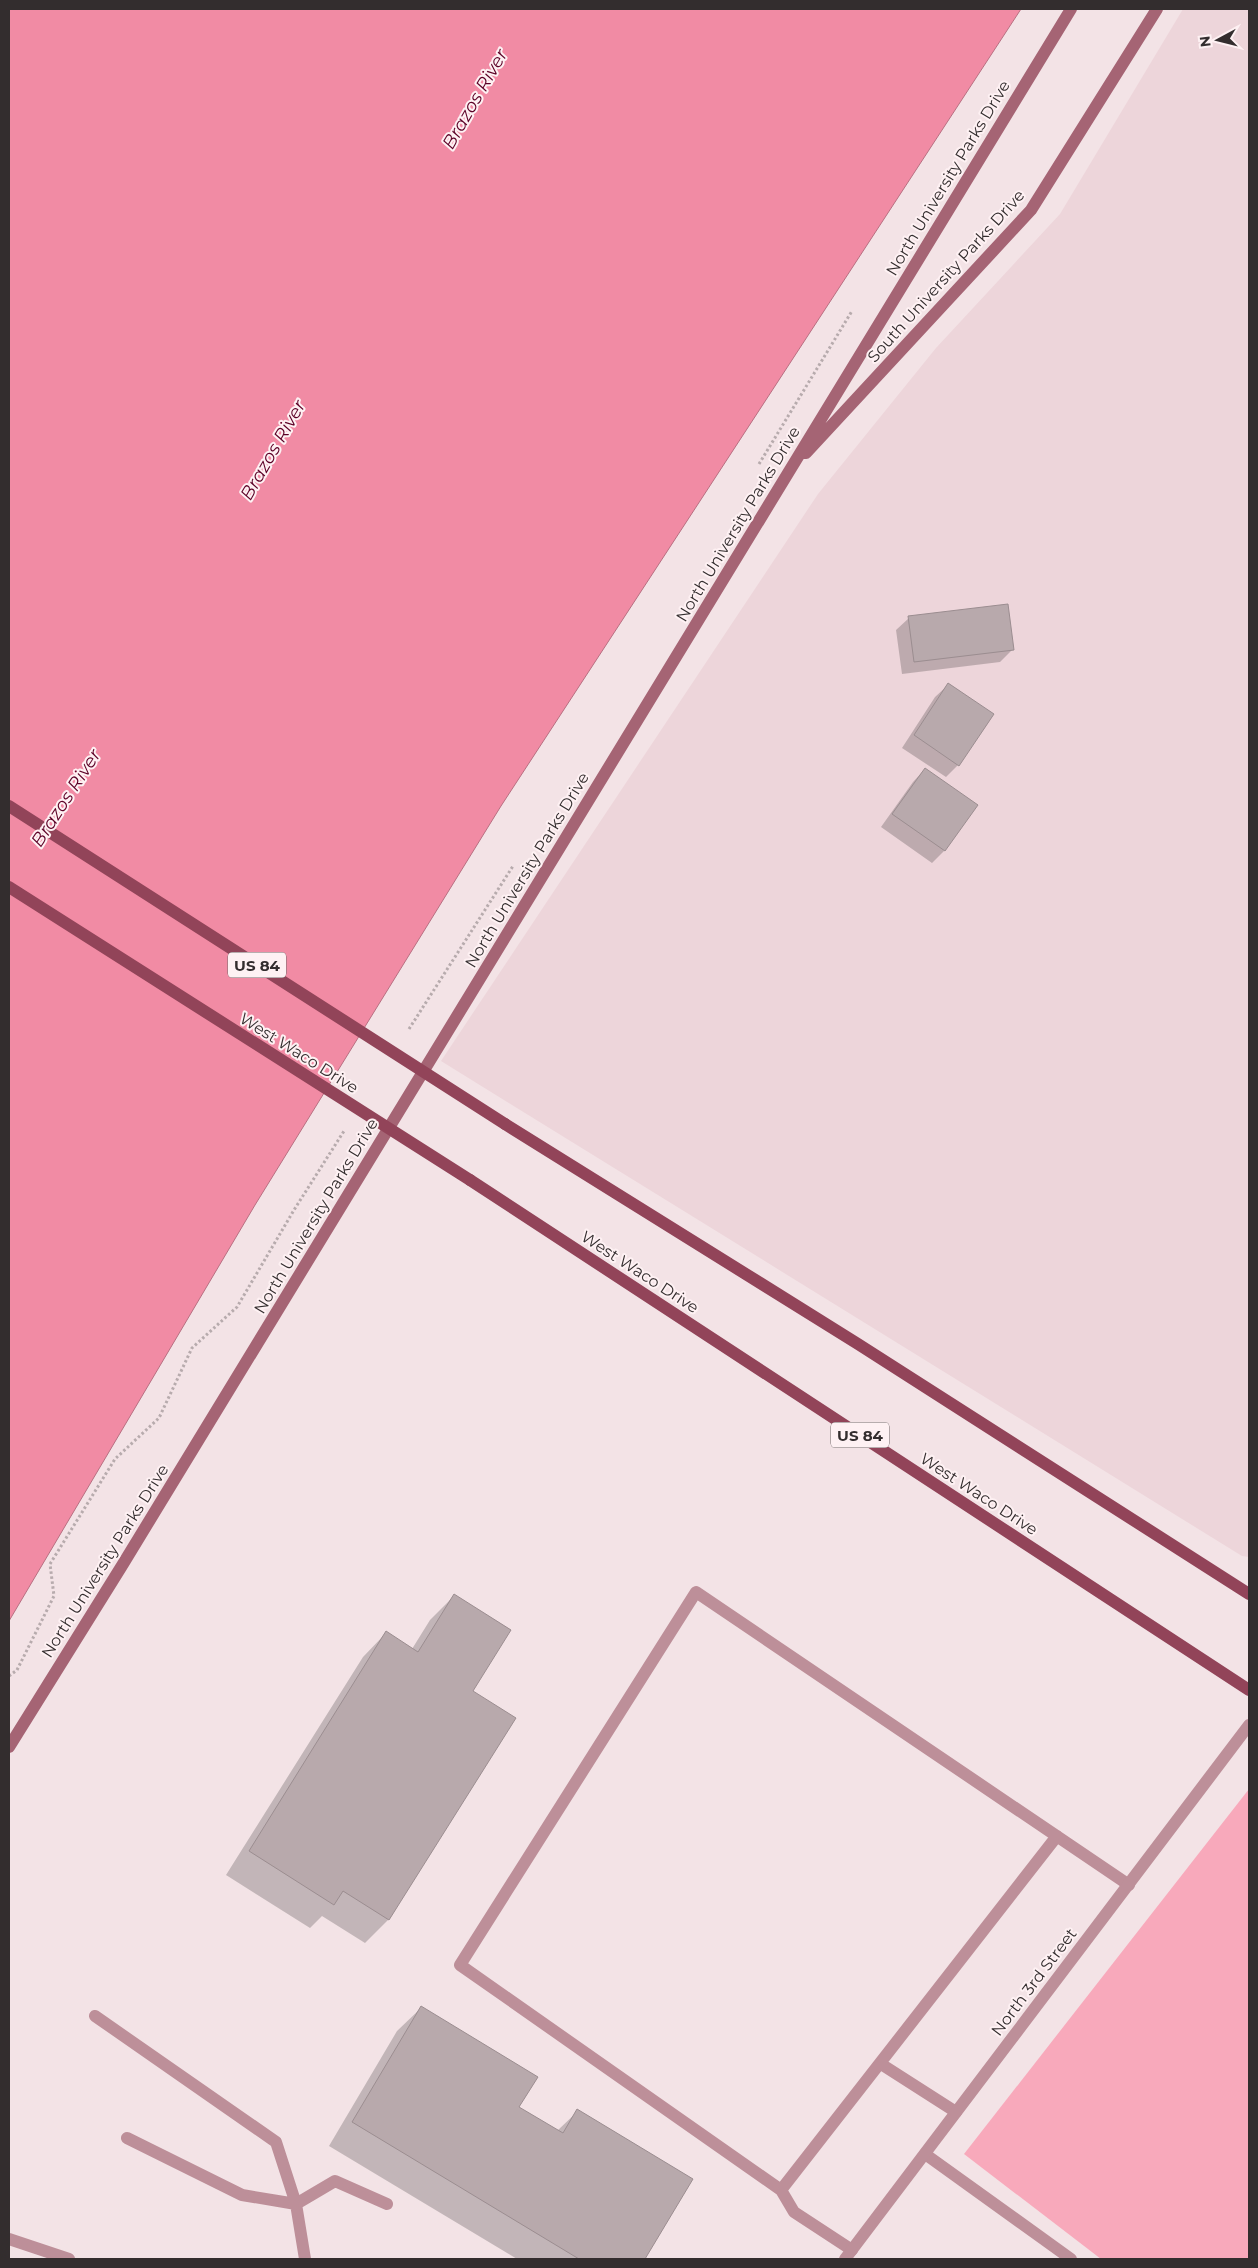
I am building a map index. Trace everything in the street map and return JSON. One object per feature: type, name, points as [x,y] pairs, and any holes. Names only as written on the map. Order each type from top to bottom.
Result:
[{"type":"main road","name":"US 84","points":[[9,806],[505,1124],[858,1344],[1249,1594]]},
{"type":"main road","name":"West Waco Drive","points":[[9,887],[470,1180],[1249,1690]]},
{"type":"street","name":"North University Parks Drive","points":[[9,1747],[124,1564],[1071,9]]},
{"type":"street","name":"South University Parks Drive","points":[[788,473],[1031,210],[1157,9]]},
{"type":"street","points":[[848,2255],[794,2212],[781,2190],[460,1964],[696,1592],[1128,1885]]},
{"type":"street","name":"North 3rd Street","points":[[848,2255],[1249,1725]]},
{"type":"street","points":[[781,2190],[1057,1836]]},
{"type":"street","points":[[95,2016],[276,2142],[296,2204],[304,2259]]},
{"type":"street","points":[[881,2064],[956,2112]]},
{"type":"street","points":[[127,2138],[242,2195],[296,2204],[336,2181],[386,2204]]},
{"type":"street","points":[[925,2154],[1071,2259]]},
{"type":"street","points":[[9,2239],[69,2259]]},
{"type":"path","points":[[758,464],[855,306]]},
{"type":"path","points":[[406,1034],[518,859]]},
{"type":"path","points":[[9,1676],[16,1670],[54,1596],[50,1564],[115,1459],[159,1418],[192,1348],[238,1307],[294,1210],[347,1126]]},
{"type":"shaded area","points":[[1183,9],[1249,9],[1249,1557],[1242,1556],[441,1061],[818,494],[936,348],[1060,214]]},
{"type":"shaded area","points":[[1249,1789],[1249,2259],[1101,2259],[964,2154]]},
{"type":"water","name":"Brazos River","points":[[9,9],[1021,9],[501,806],[255,1205],[9,1621]]},
{"type":"building","points":[[1008,604],[1014,650],[914,662],[908,616]]},
{"type":"building","points":[[948,683],[994,714],[959,766],[914,735]]},
{"type":"building","points":[[925,768],[978,805],[945,851],[892,814]]},
{"type":"building","points":[[454,1594],[511,1630],[473,1691],[516,1718],[389,1920],[343,1891],[334,1905],[249,1851],[386,1631],[418,1652]]},
{"type":"building","points":[[421,2006],[538,2077],[519,2107],[563,2133],[577,2109],[693,2179],[645,2259],[579,2259],[352,2122]]}]
